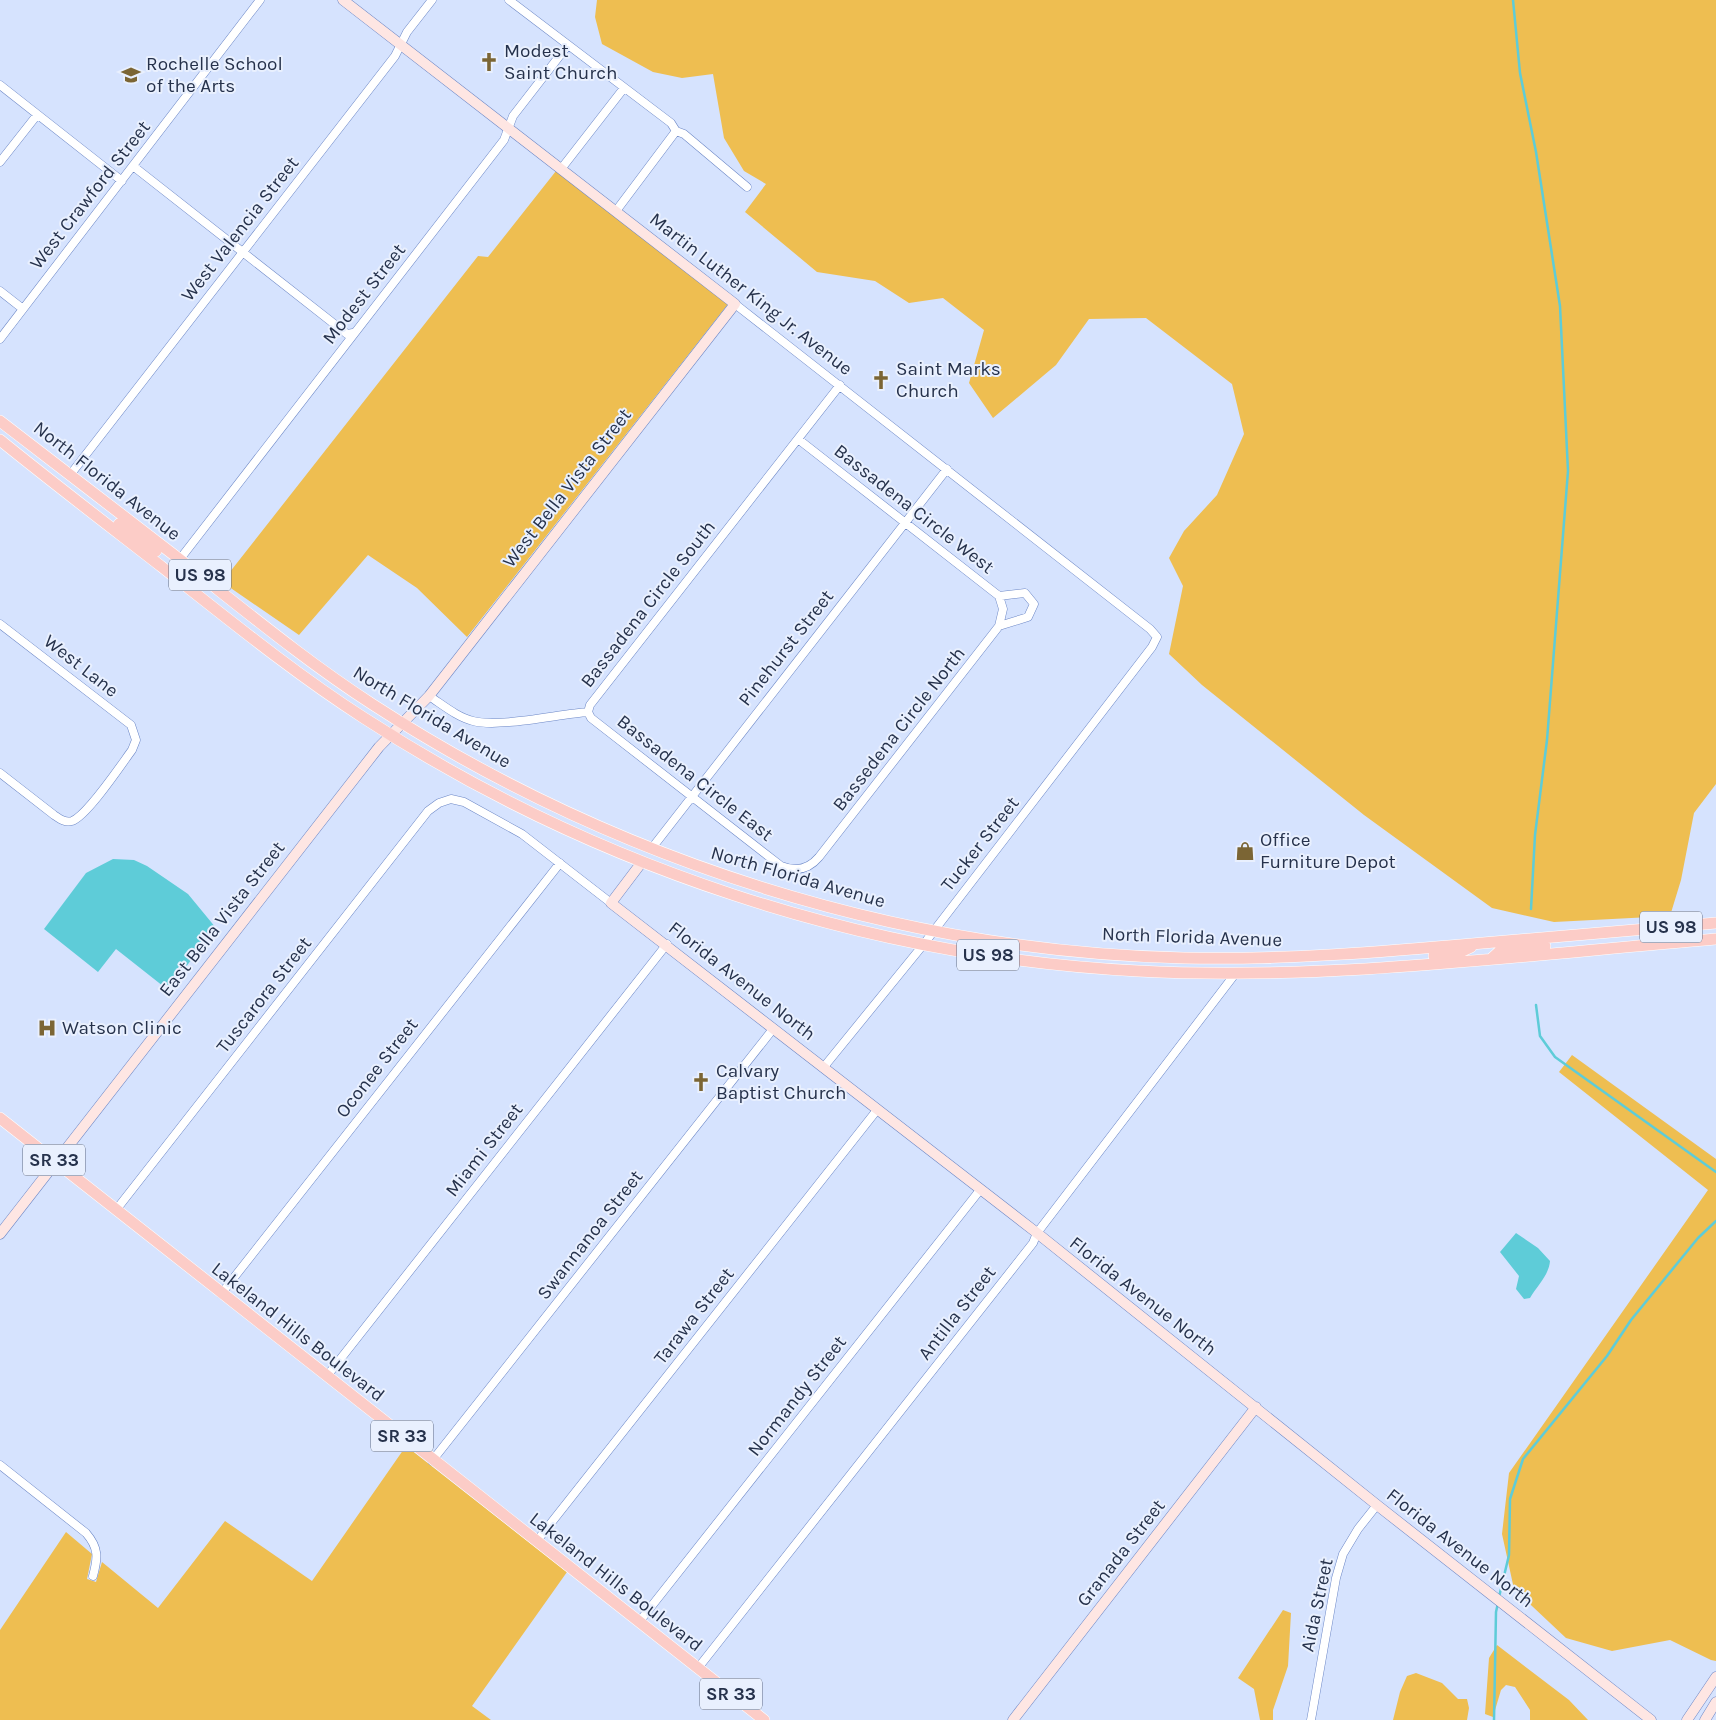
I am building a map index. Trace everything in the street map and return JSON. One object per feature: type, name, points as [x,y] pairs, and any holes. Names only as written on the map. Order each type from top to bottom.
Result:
[{"type":"main road","name":"North Florida Avenue","points":[[0,421],[314,664],[403,724],[465,761],[577,817],[695,866],[794,897],[880,920],[1015,944],[1131,955],[1243,959],[1474,944],[1716,923]]},
{"type":"main road","points":[[0,430],[39,460],[57,466]]},
{"type":"main road","name":"North Florida Avenue","points":[[0,440],[308,680],[392,736],[558,826],[642,862],[779,909],[923,945],[1077,967],[1170,972],[1235,974],[1350,969],[1492,959],[1716,939]]},
{"type":"main road","points":[[92,512],[116,522],[171,563],[180,559]]},
{"type":"main road","points":[[1492,959],[1501,950],[1597,941],[1625,931]]},
{"type":"main road","points":[[1350,969],[1366,962],[1458,954],[1469,950],[1474,944]]},
{"type":"main road","points":[[1170,972],[1178,966],[1289,964],[1312,956]]},
{"type":"main road","name":"Lakeland Hills Boulevard","points":[[0,1118],[432,1461],[764,1720]]},
{"type":"street","name":"West Crawford Street","points":[[0,339],[260,0]]},
{"type":"street","name":"Martin Luther King Jr. Avenue","points":[[343,0],[840,385],[1150,629],[1157,637]]},
{"type":"street","name":"West Valencia Street","points":[[70,476],[395,56],[407,32],[432,0]]},
{"type":"street","points":[[509,0],[671,123],[676,131],[684,134],[747,187]]},
{"type":"street","name":"Modest Street","points":[[180,559],[504,140],[513,116],[568,45]]},
{"type":"street","points":[[0,85],[122,181]]},
{"type":"street","points":[[561,169],[624,88]]},
{"type":"street","points":[[0,162],[38,115]]},
{"type":"street","points":[[616,211],[676,131]]},
{"type":"street","points":[[0,148],[7,153]]},
{"type":"street","points":[[133,166],[347,334],[354,333]]},
{"type":"street","points":[[0,290],[23,309]]},
{"type":"street","name":"West Bella Vista Street","points":[[403,724],[430,696],[735,304]]},
{"type":"street","name":"Bassadena Circle South","points":[[430,696],[460,716],[472,721],[489,723],[588,712],[590,704],[840,385]]},
{"type":"street","name":"Bassadena Circle West","points":[[798,439],[999,596],[1003,609]]},
{"type":"street","name":"Pinehurst Street","points":[[652,848],[947,469]]},
{"type":"street","points":[[999,596],[1019,592],[1025,593],[1034,604],[1028,618],[999,626]]},
{"type":"street","name":"Bassedena Circle North","points":[[812,864],[999,626],[1003,609]]},
{"type":"street","name":"West Lane","points":[[0,624],[131,725],[135,737],[132,750],[84,814],[70,821],[63,821],[54,816],[0,773]]},
{"type":"street","name":"Tucker Street","points":[[823,1068],[923,945],[1152,647],[1157,637]]},
{"type":"street","name":"Bassadena Circle East","points":[[588,712],[591,718],[781,866],[797,870],[812,864]]},
{"type":"street","name":"East Bella Vista Street","points":[[0,1234],[328,810],[379,746],[403,724]]},
{"type":"street","name":"Tuscarora Street","points":[[116,1210],[428,811],[439,803],[451,799],[464,802],[522,834],[560,863]]},
{"type":"street","points":[[560,863],[611,903],[642,862]]},
{"type":"street","name":"Oconee Street","points":[[221,1294],[560,863]]},
{"type":"street","name":"Florida Avenue North","points":[[611,903],[667,944],[773,1029],[1036,1233],[1377,1505],[1651,1720]]},
{"type":"street","name":"Miami Street","points":[[327,1376],[667,944]]},
{"type":"street","name":"Antilla Street","points":[[698,1668],[1033,1242],[1036,1233],[1235,974]]},
{"type":"street","name":"Swannanoa Street","points":[[432,1461],[773,1029]]},
{"type":"street","name":"Tarawa Street","points":[[536,1542],[877,1110]]},
{"type":"street","name":"Normandy Street","points":[[639,1622],[980,1190]]},
{"type":"street","name":"Granada Street","points":[[1013,1720],[1256,1407]]},
{"type":"street","points":[[0,1465],[86,1533],[95,1543],[98,1553],[93,1576]]},
{"type":"street","name":"Aida Street","points":[[1310,1720],[1336,1578],[1343,1554],[1358,1529],[1377,1505]]},
{"type":"street","points":[[1687,1720],[1716,1677]]},
{"type":"street","points":[[1705,1720],[1716,1702]]},
{"type":"shaded area","points":[[597,0],[1716,0],[1716,784],[1694,813],[1681,880],[1670,916],[1554,922],[1492,908],[1364,815],[1202,685],[1169,654],[1183,586],[1169,558],[1184,531],[1217,495],[1244,434],[1232,384],[1146,318],[1089,319],[1056,365],[993,418],[969,383],[984,330],[943,298],[909,303],[875,281],[817,272],[745,212],[766,184],[744,171],[724,138],[713,74],[682,78],[653,72],[602,44],[595,17]]},
{"type":"shaded area","points":[[556,171],[728,304],[467,637],[417,588],[368,555],[299,635],[222,582],[478,256],[488,257]]},
{"type":"shaded area","points":[[113,859],[134,860],[147,866],[188,894],[216,928],[168,990],[116,949],[98,972],[44,929],[86,873]]},
{"type":"shaded area","points":[[1572,1055],[1716,1159],[1716,1661],[1670,1640],[1612,1651],[1566,1638],[1514,1589],[1502,1534],[1509,1473],[1708,1190],[1559,1072]]},
{"type":"shaded area","points":[[1516,1233],[1538,1248],[1550,1261],[1545,1276],[1530,1298],[1524,1299],[1516,1289],[1519,1276],[1500,1252]]},
{"type":"shaded area","points":[[406,1446],[567,1572],[472,1706],[491,1720],[0,1720],[0,1630],[66,1532],[92,1554],[87,1579],[96,1582],[102,1562],[158,1608],[225,1521],[312,1581]]},
{"type":"shaded area","points":[[1283,1610],[1291,1613],[1288,1666],[1273,1710],[1273,1720],[1260,1720],[1254,1689],[1238,1678]]},
{"type":"shaded area","points":[[1497,1645],[1569,1700],[1588,1720],[1530,1720],[1530,1710],[1515,1687],[1506,1685],[1501,1690],[1493,1717],[1485,1714],[1489,1658]]},
{"type":"shaded area","points":[[1416,1673],[1442,1683],[1458,1699],[1467,1699],[1469,1708],[1467,1720],[1393,1720],[1400,1692],[1407,1676]]},
{"type":"waterway","points":[[1513,0],[1520,73],[1536,152],[1560,306],[1568,471],[1547,740],[1535,835],[1531,909]]},
{"type":"waterway","points":[[1536,1005],[1540,1036],[1555,1057],[1716,1172]]},
{"type":"waterway","points":[[1499,1597],[1509,1555],[1510,1499],[1523,1459],[1607,1356],[1631,1320],[1698,1238],[1716,1221]]},
{"type":"waterway","points":[[1494,1720],[1496,1612],[1498,1603]]},
{"type":"place","name":"Modest Saint Church","points":[[489,62]]},
{"type":"place","name":"Rochelle School of the Arts","points":[[131,75]]},
{"type":"place","name":"Saint Marks Church","points":[[881,380]]},
{"type":"place","name":"Office Furniture Depot","points":[[1245,851]]},
{"type":"place","name":"Watson Clinic","points":[[47,1028]]},
{"type":"place","name":"Calvary Baptist Church","points":[[701,1082]]}]
